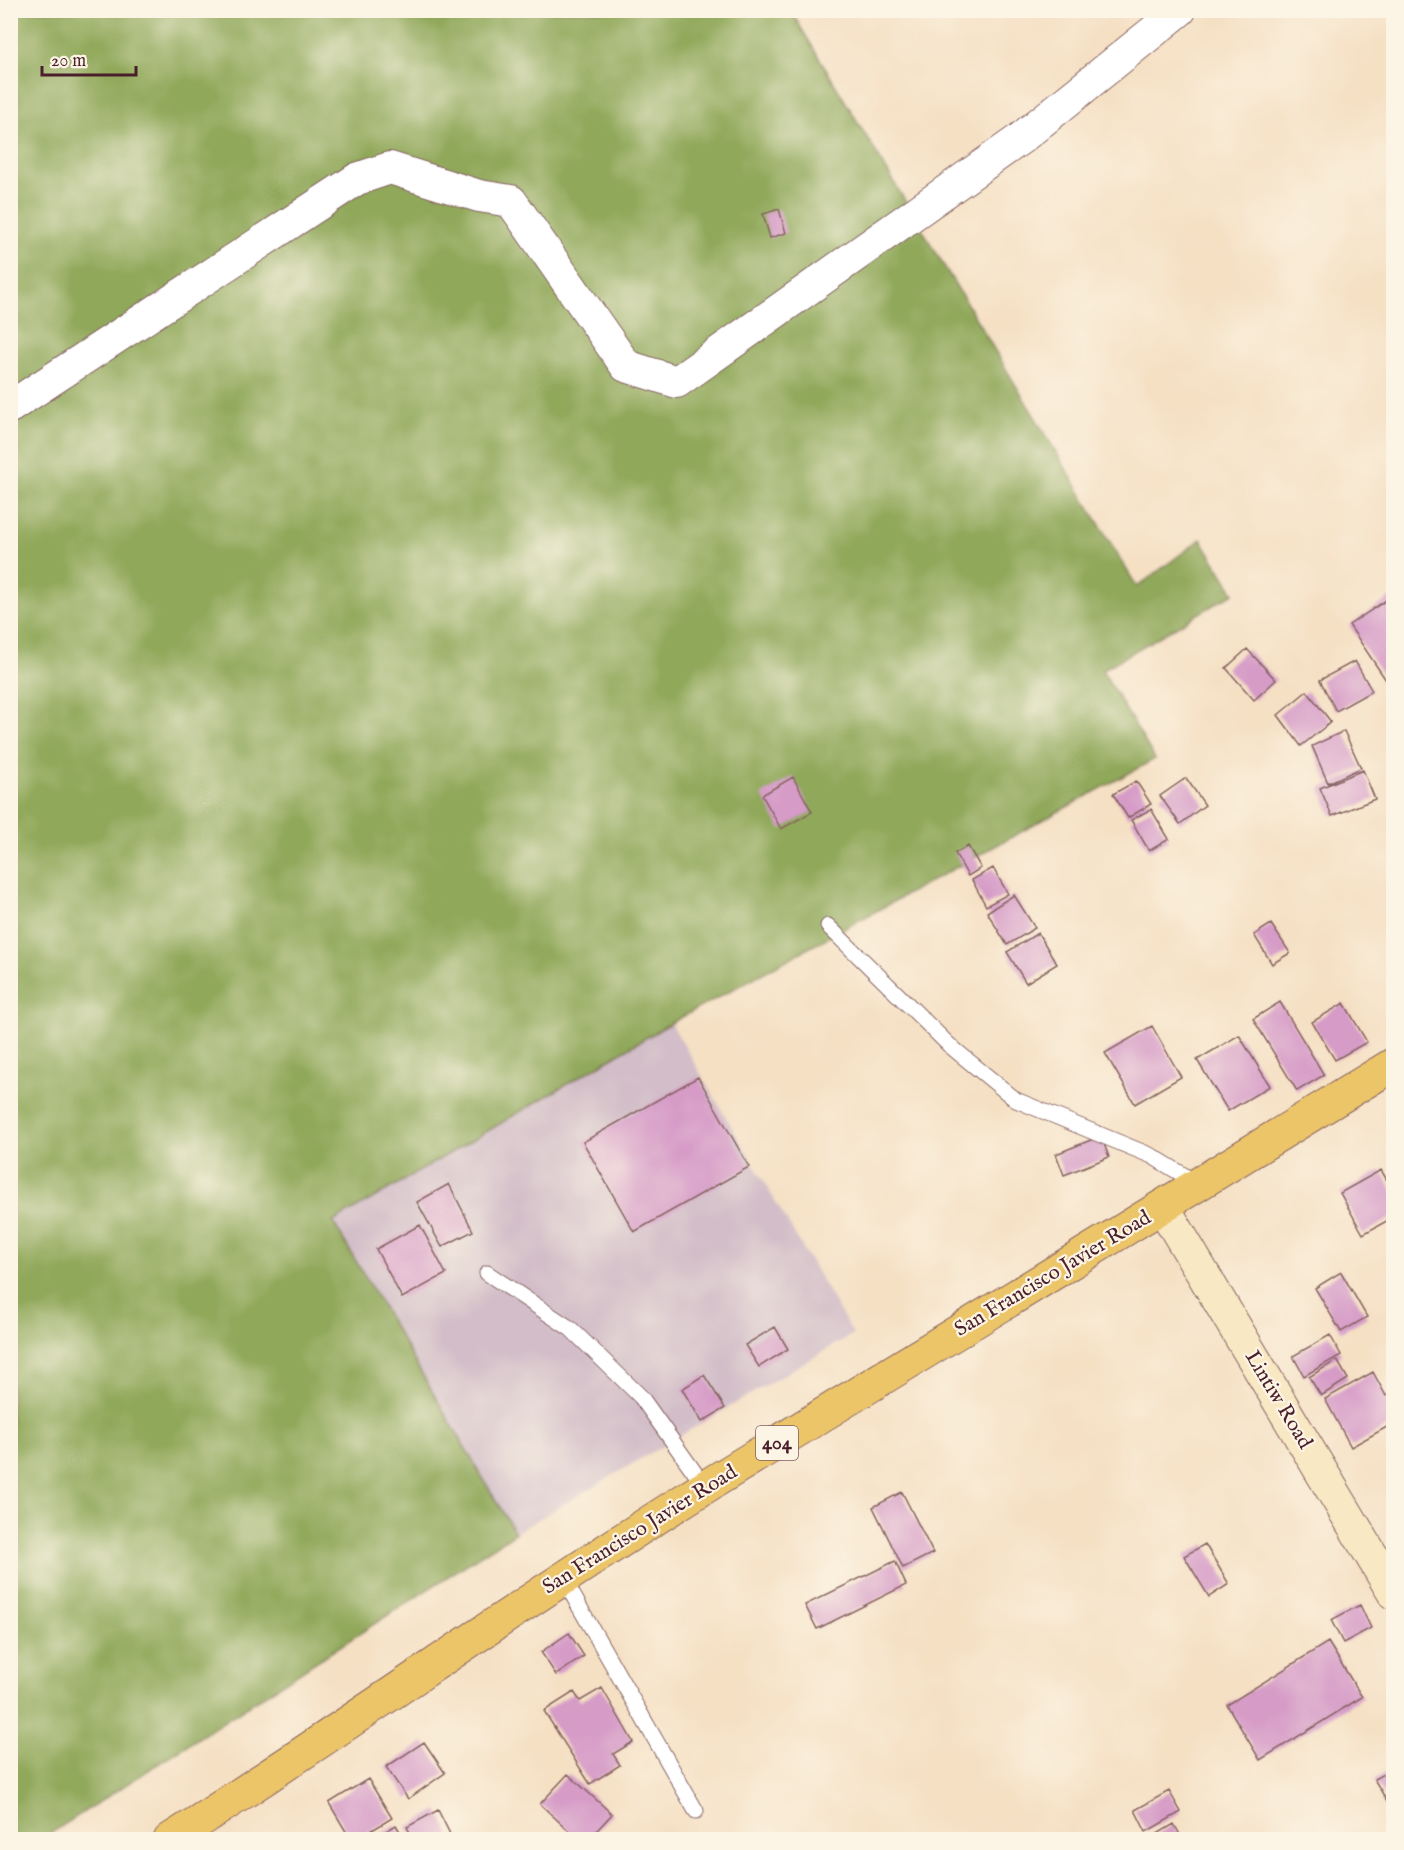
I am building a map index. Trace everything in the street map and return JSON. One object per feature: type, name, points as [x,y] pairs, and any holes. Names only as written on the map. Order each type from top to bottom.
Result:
[{"type":"main road","name":"San Francisco Javier Road","points":[[170,1839],[563,1578],[705,1487],[1394,1064]]},
{"type":"street","points":[[10,407],[357,179],[390,168],[479,196],[511,201],[626,366],[677,382],[1020,139],[1180,10]]},
{"type":"street","name":"Lintiw Road","points":[[1163,1207],[1394,1593]]},
{"type":"lane","points":[[828,926],[949,1045],[1016,1100],[1152,1156],[1200,1185]]},
{"type":"lane","points":[[487,1273],[571,1329],[641,1397],[705,1487]]},
{"type":"lane","points":[[563,1578],[696,1810]]},
{"type":"shaded area","points":[[671,1023],[853,1334],[515,1533],[333,1222]]},
{"type":"green space","points":[[11,11],[791,11],[1137,587],[1201,539],[1234,593],[1102,670],[1155,759],[671,1023],[333,1222],[515,1533],[42,1839],[11,1840]]},
{"type":"building","points":[[779,209],[786,233],[770,238],[763,214]]},
{"type":"building","points":[[1394,595],[1394,692],[1349,625]]},
{"type":"building","points":[[1247,649],[1276,680],[1254,700],[1226,668]]},
{"type":"building","points":[[1355,661],[1372,691],[1336,711],[1320,680]]},
{"type":"building","points":[[1307,691],[1331,722],[1301,746],[1278,715]]},
{"type":"building","points":[[1344,731],[1361,768],[1328,783],[1312,746]]},
{"type":"building","points":[[1363,770],[1375,799],[1332,816],[1320,788]]},
{"type":"building","points":[[793,777],[812,812],[781,829],[762,795]]},
{"type":"building","points":[[1186,778],[1205,805],[1180,824],[1160,796]]},
{"type":"building","points":[[1136,781],[1151,804],[1128,818],[1113,794]]},
{"type":"building","points":[[1151,809],[1169,839],[1149,851],[1131,820]]},
{"type":"building","points":[[968,846],[981,868],[968,876],[955,853]]},
{"type":"building","points":[[993,868],[1008,894],[986,906],[972,880]]},
{"type":"building","points":[[1014,895],[1035,928],[1007,945],[987,912]]},
{"type":"building","points":[[1271,924],[1290,953],[1272,964],[1254,935]]},
{"type":"building","points":[[1038,933],[1057,964],[1026,983],[1007,952]]},
{"type":"building","points":[[1280,1002],[1324,1075],[1297,1091],[1253,1019]]},
{"type":"building","points":[[1344,1003],[1367,1042],[1335,1060],[1312,1022]]},
{"type":"building","points":[[1152,1026],[1181,1077],[1135,1104],[1105,1053]]},
{"type":"building","points":[[1239,1035],[1270,1086],[1228,1111],[1197,1060]]},
{"type":"building","points":[[698,1077],[749,1167],[634,1232],[583,1142]]},
{"type":"building","points":[[1101,1136],[1109,1157],[1064,1175],[1056,1154]]},
{"type":"building","points":[[1381,1170],[1394,1192],[1394,1217],[1363,1234],[1340,1193]]},
{"type":"building","points":[[449,1184],[473,1231],[442,1247],[417,1202]]},
{"type":"building","points":[[420,1225],[446,1274],[402,1298],[376,1249]]},
{"type":"building","points":[[1341,1272],[1367,1317],[1341,1332],[1315,1288]]},
{"type":"building","points":[[775,1327],[788,1349],[759,1367],[745,1345]]},
{"type":"building","points":[[1330,1335],[1341,1355],[1304,1376],[1293,1356]]},
{"type":"building","points":[[1337,1360],[1348,1379],[1321,1396],[1309,1377]]},
{"type":"building","points":[[1373,1372],[1386,1396],[1394,1391],[1394,1423],[1351,1447],[1325,1399]]},
{"type":"building","points":[[704,1375],[725,1408],[702,1422],[682,1389]]},
{"type":"building","points":[[902,1492],[933,1553],[903,1568],[873,1507]]},
{"type":"building","points":[[1205,1544],[1229,1584],[1209,1597],[1184,1556]]},
{"type":"building","points":[[895,1561],[906,1585],[817,1629],[805,1605]]},
{"type":"building","points":[[1360,1605],[1371,1628],[1343,1643],[1331,1620]]},
{"type":"building","points":[[569,1633],[584,1656],[556,1675],[541,1652]]},
{"type":"building","points":[[1328,1642],[1362,1697],[1260,1760],[1227,1705]]},
{"type":"building","points":[[602,1688],[633,1742],[613,1754],[620,1765],[590,1784],[544,1711],[574,1692],[580,1701]]},
{"type":"building","points":[[424,1742],[445,1773],[408,1799],[386,1767]]},
{"type":"building","points":[[1394,1768],[1394,1813],[1374,1779]]},
{"type":"building","points":[[568,1774],[612,1814],[588,1840],[579,1840],[540,1804]]},
{"type":"building","points":[[368,1779],[392,1818],[356,1840],[351,1840],[329,1803]]},
{"type":"building","points":[[1169,1791],[1181,1812],[1146,1832],[1135,1810]]},
{"type":"building","points":[[438,1810],[453,1840],[414,1840],[407,1827]]},
{"type":"building","points":[[1174,1824],[1183,1840],[1147,1840]]},
{"type":"building","points":[[396,1825],[405,1840],[371,1840]]}]
